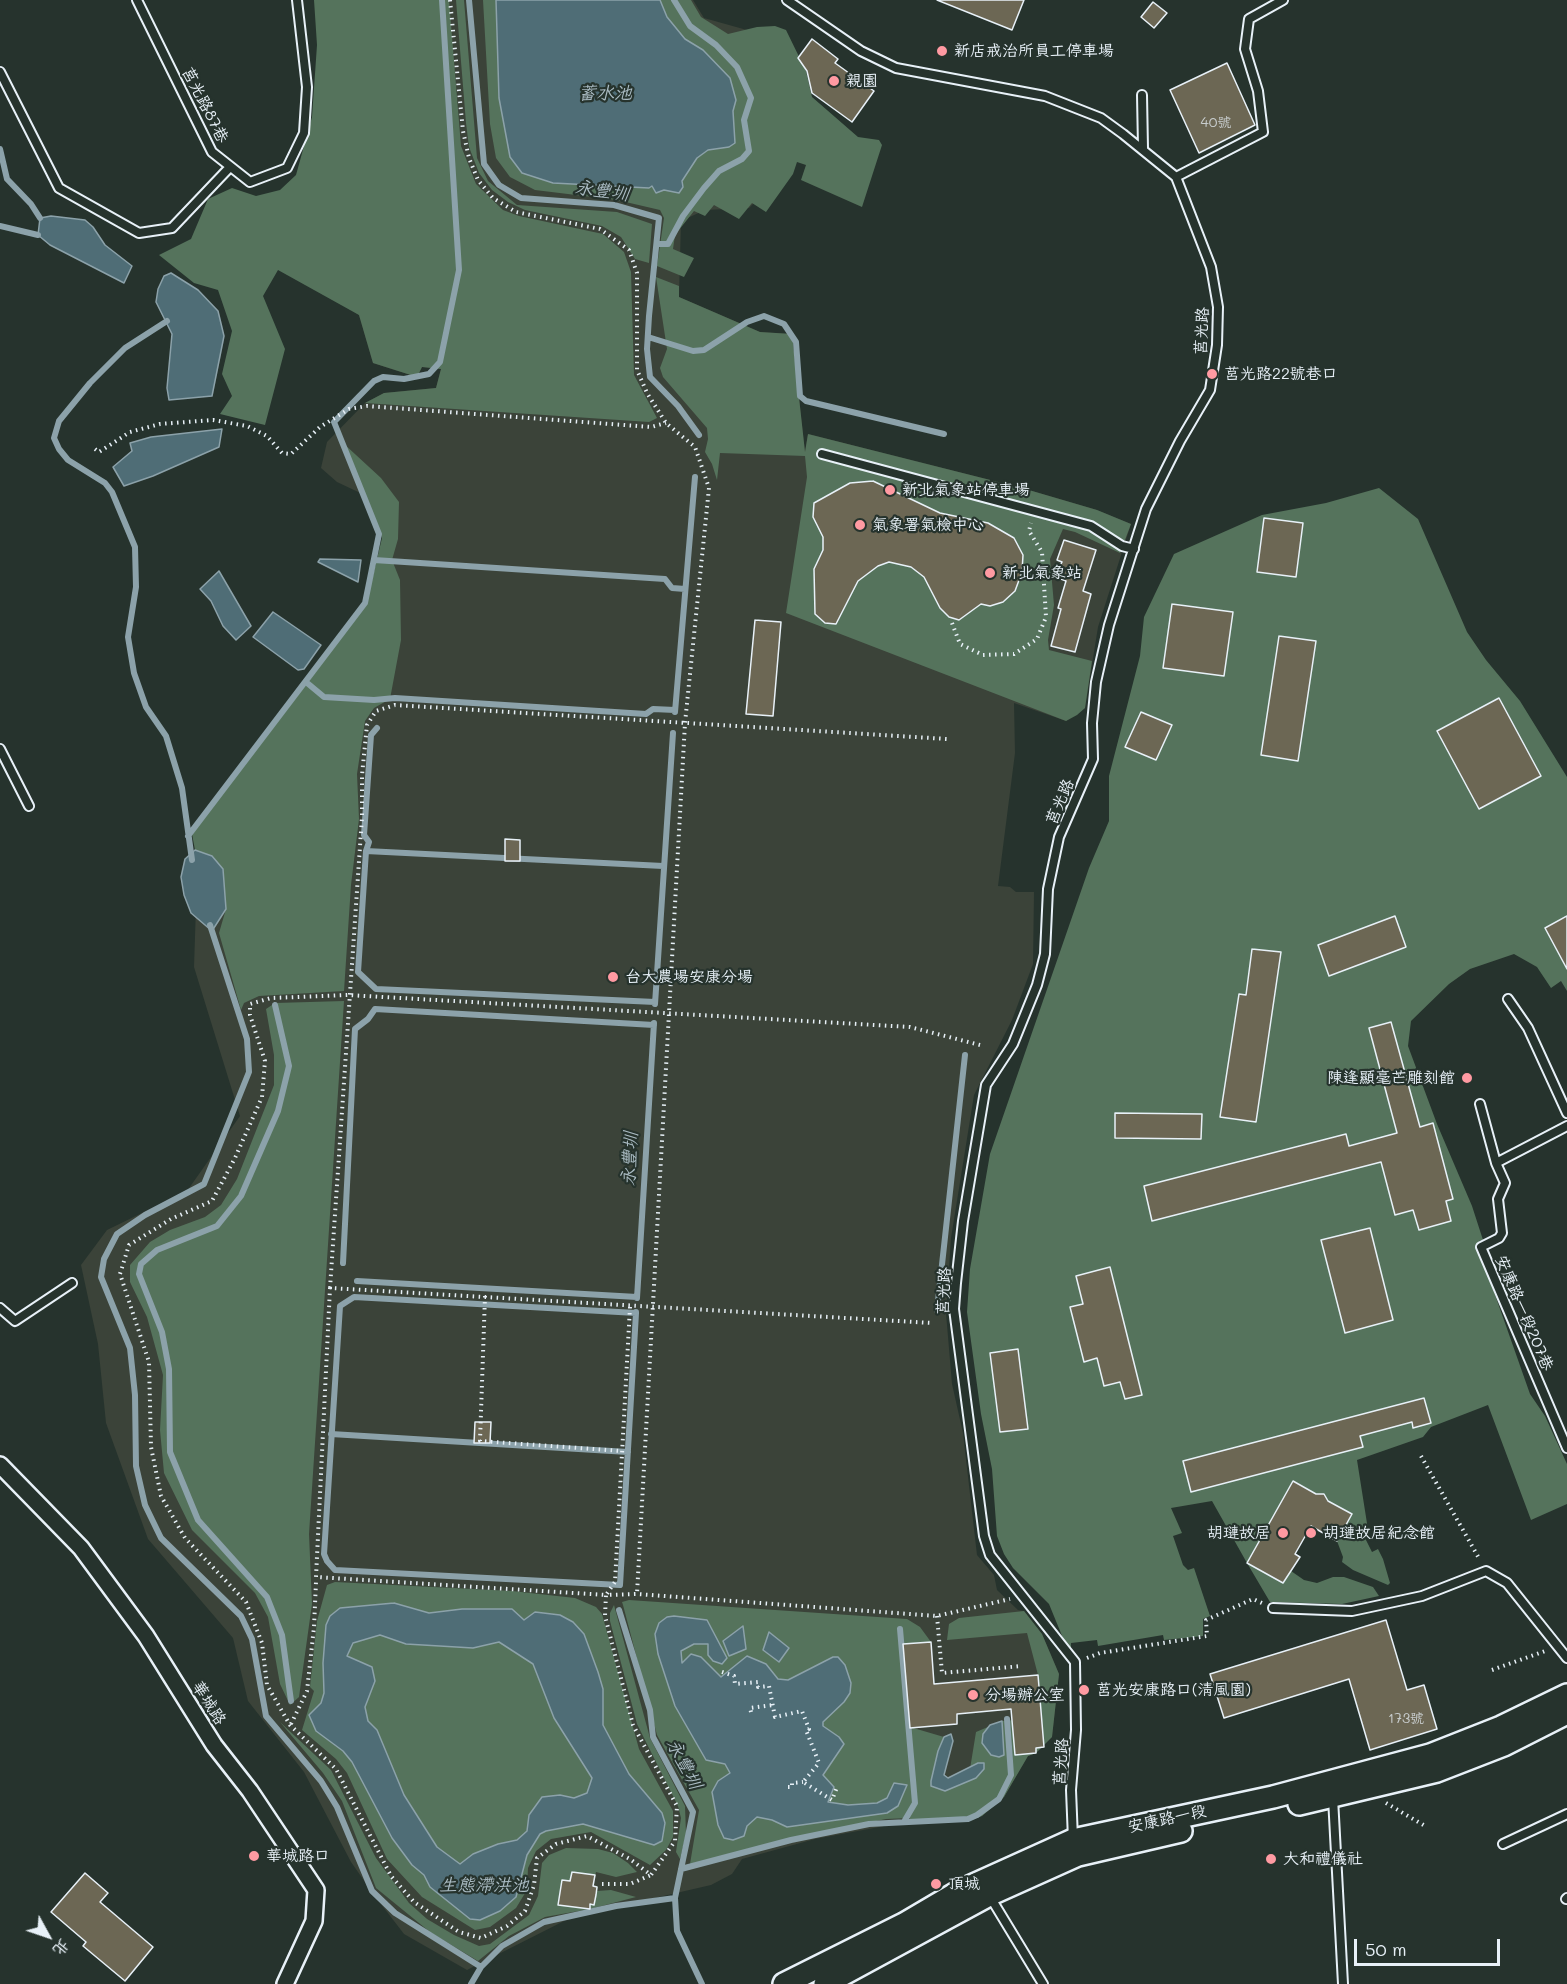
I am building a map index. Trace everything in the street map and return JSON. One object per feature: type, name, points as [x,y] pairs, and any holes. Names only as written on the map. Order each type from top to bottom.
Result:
[{"type":"main road","name":"安康路一段","points":[[784,1984],[904,1924],[960,1891],[1075,1848],[1418,1759],[1501,1727],[1567,1695]]},
{"type":"main road","name":"安康路一段","points":[[825,1984],[1075,1848],[1333,1798],[1376,1787],[1459,1763],[1503,1745],[1567,1713]]},
{"type":"street","name":"華城路","points":[[0,1465],[81,1548],[146,1636],[214,1745],[250,1791],[316,1890],[314,1921],[285,1984]]},
{"type":"lane","name":"莒光路87巷","points":[[137,0],[212,152],[250,182],[287,168],[304,133],[307,87],[297,0]]},
{"type":"lane","name":"莒光路","points":[[788,0],[861,51],[896,68],[1045,96],[1101,118],[1143,148],[1176,177],[1211,267],[1218,307],[1217,345],[1210,390],[1180,441],[1146,509],[1109,625],[1096,682],[1092,723],[1093,759],[1059,837],[1047,889],[1045,954],[1037,985],[1013,1044],[986,1084],[963,1221],[956,1283],[954,1309],[984,1536],[990,1555],[1075,1662],[1077,1730],[1071,1790],[1075,1848]]},
{"type":"lane","points":[[1176,177],[1263,132],[1258,91],[1245,49],[1249,19],[1283,0]]},
{"type":"lane","points":[[0,72],[59,188],[139,233],[172,228],[230,167]]},
{"type":"lane","points":[[1142,95],[1143,148]]},
{"type":"lane","points":[[822,454],[1091,526],[1122,546],[1134,549]]},
{"type":"lane","points":[[0,749],[29,806]]},
{"type":"lane","points":[[1508,999],[1528,1028],[1567,1113]]},
{"type":"lane","points":[[1479,1104],[1496,1163],[1567,1126]]},
{"type":"lane","name":"安康路一段207巷","points":[[1496,1163],[1505,1183],[1498,1199],[1502,1233],[1499,1238],[1481,1247],[1567,1448]]},
{"type":"lane","points":[[0,1308],[15,1321],[72,1283]]},
{"type":"lane","points":[[1274,1608],[1352,1611],[1422,1596],[1486,1571],[1507,1584],[1567,1658]]},
{"type":"lane","points":[[1333,1798],[1343,1984]]},
{"type":"lane","points":[[1503,1844],[1567,1814]]},
{"type":"lane","points":[[989,1895],[1043,1984]]},
{"type":"path","points":[[450,0],[463,131],[468,158],[478,180],[493,198],[516,212],[600,229],[629,250],[637,273],[638,370],[647,393],[666,423],[695,447],[710,488],[685,723],[636,1594]]},
{"type":"path","points":[[95,449],[99,452],[130,432],[160,424],[213,420],[247,426],[267,436],[282,453],[291,454],[320,428],[349,409],[367,406],[651,427],[666,423]]},
{"type":"path","points":[[952,623],[960,644],[983,655],[1014,654],[1037,639],[1046,617],[1042,552],[1029,531],[1034,511]]},
{"type":"path","points":[[946,739],[395,705],[376,711],[367,725],[366,735],[330,1288],[316,1577],[606,1595],[636,1594],[937,1616],[1022,1596]]},
{"type":"path","points":[[651,1875],[630,1859],[588,1836],[556,1844],[537,1858],[534,1885],[525,1911],[507,1926],[482,1938],[459,1932],[414,1902],[391,1876],[336,1769],[290,1725],[267,1685],[262,1643],[246,1602],[185,1538],[161,1496],[151,1447],[149,1362],[120,1275],[129,1245],[171,1220],[212,1201],[235,1158],[262,1097],[266,1061],[250,1015],[250,1004],[271,998],[348,995],[910,1027],[980,1044]]},
{"type":"path","points":[[330,1288],[932,1323]]},
{"type":"path","points":[[485,1296],[480,1441],[621,1451]]},
{"type":"path","points":[[602,1884],[630,1884],[651,1875],[675,1841],[677,1806],[633,1725],[605,1616],[606,1595],[615,1582],[630,1307]]},
{"type":"path","points":[[1421,1456],[1486,1571]]},
{"type":"path","points":[[290,1725],[307,1691],[316,1582]]},
{"type":"path","points":[[1100,1653],[1207,1636],[1206,1620],[1253,1599],[1274,1608]]},
{"type":"path","points":[[937,1616],[942,1673],[1022,1666]]},
{"type":"path","points":[[1492,1670],[1557,1646]]},
{"type":"path","points":[[722,1672],[734,1676],[735,1684],[758,1682],[758,1687],[770,1686],[775,1717],[802,1710],[809,1729],[806,1730],[819,1762],[802,1782]]},
{"type":"path","points":[[751,1712],[750,1708],[773,1705]]},
{"type":"path","points":[[788,1787],[792,1786],[792,1780],[802,1782],[814,1786],[823,1796],[832,1800],[837,1787]]},
{"type":"path","points":[[1376,1787],[1388,1806],[1425,1826]]},
{"type":"shaded area","name":"台大農場安康分場","points":[[330,0],[693,0],[704,18],[779,39],[797,160],[749,208],[705,210],[681,221],[679,297],[760,332],[792,334],[805,452],[808,434],[1022,488],[1097,510],[1131,524],[1098,627],[1085,708],[1066,721],[1014,703],[1015,753],[998,886],[1010,887],[1016,892],[1034,892],[1033,964],[1012,1020],[974,1095],[951,1238],[946,1313],[952,1384],[963,1433],[977,1555],[994,1575],[997,1590],[1018,1610],[1024,1611],[1042,1634],[1059,1674],[1052,1737],[1036,1753],[1028,1756],[1004,1797],[982,1816],[968,1821],[906,1822],[815,1839],[742,1859],[732,1874],[711,1885],[572,1917],[467,1970],[404,1934],[374,1895],[351,1862],[304,1772],[248,1701],[233,1638],[148,1539],[106,1423],[98,1344],[81,1265],[107,1230],[187,1191],[240,1116],[194,967],[198,845],[352,638],[396,541],[373,499],[337,482],[321,468],[327,442],[365,403],[384,393],[436,388],[441,369],[422,367],[417,377],[373,363],[359,315],[345,306]]},
{"type":"green space","points":[[314,0],[449,0],[461,146],[476,184],[503,210],[519,216],[603,234],[624,252],[631,272],[634,375],[657,418],[649,422],[365,403],[384,393],[436,388],[441,369],[422,367],[417,377],[373,363],[359,315],[278,270],[263,296],[285,349],[265,425],[220,414],[232,396],[222,374],[232,331],[218,290],[194,283],[159,255],[191,239],[208,199],[232,188],[256,196],[280,190],[296,175],[312,117],[317,45]]},
{"type":"green space","points":[[456,0],[464,0],[477,158],[488,181],[517,205],[617,212],[652,224],[649,263],[635,259],[621,237],[602,226],[525,210],[508,202],[492,190],[479,173],[469,147]]},
{"type":"green space","points":[[483,0],[691,0],[701,17],[728,34],[757,27],[775,26],[786,30],[806,71],[812,97],[858,137],[879,140],[882,145],[862,207],[801,180],[806,165],[797,162],[793,174],[766,212],[752,203],[739,219],[714,205],[705,216],[694,211],[675,235],[673,249],[694,258],[684,277],[657,266],[664,218],[660,210],[617,200],[535,190],[510,177],[496,158],[490,124]]},
{"type":"green space","name":"新北氣象站","points":[[656,277],[679,286],[679,297],[760,332],[792,334],[805,452],[808,434],[1022,488],[1097,510],[1131,524],[1120,553],[1075,532],[1063,529],[1050,559],[1054,605],[1048,640],[1049,650],[1092,661],[1085,708],[1066,721],[786,613],[807,477],[805,456],[720,453],[717,480],[705,452],[708,439],[707,428],[663,377],[660,368],[667,349]]},
{"type":"green space","points":[[343,443],[381,478],[399,502],[398,539],[392,560],[400,580],[401,640],[390,699],[374,708],[365,721],[357,774],[359,819],[351,885],[344,991],[259,996],[244,1003],[241,1010],[219,933],[226,909],[212,856],[195,850],[192,834],[366,605],[382,538]]},
{"type":"green space","points":[[1379,488],[1418,519],[1467,632],[1486,660],[1520,701],[1567,777],[1567,991],[1561,981],[1551,988],[1537,967],[1514,954],[1470,969],[1449,984],[1411,1021],[1408,1046],[1437,1124],[1472,1206],[1483,1240],[1479,1241],[1493,1289],[1530,1394],[1545,1416],[1567,1464],[1567,1504],[1531,1520],[1488,1405],[1431,1427],[1423,1437],[1357,1460],[1369,1536],[1365,1538],[1372,1552],[1378,1549],[1383,1559],[1390,1583],[1388,1585],[1353,1570],[1342,1562],[1343,1557],[1337,1541],[1352,1514],[1328,1501],[1324,1494],[1316,1494],[1294,1481],[1247,1563],[1212,1501],[1171,1508],[1182,1533],[1173,1536],[1183,1565],[1188,1570],[1194,1568],[1210,1616],[1203,1619],[1203,1636],[1164,1640],[1163,1635],[1098,1646],[1097,1640],[1071,1643],[1071,1648],[1067,1648],[1049,1604],[1013,1568],[997,1536],[992,1469],[981,1414],[967,1312],[970,1269],[990,1154],[1089,868],[1109,821],[1109,776],[1140,656],[1144,617],[1174,554],[1262,515],[1326,503]]},
{"type":"green space","points":[[344,1001],[309,1534],[312,1604],[299,1697],[290,1705],[280,1684],[268,1617],[255,1593],[192,1530],[164,1473],[160,1430],[163,1375],[147,1317],[130,1282],[130,1265],[150,1242],[170,1230],[205,1217],[221,1205],[237,1179],[274,1085],[274,1055],[266,1009],[275,1003]]},
{"type":"green space","points":[[1247,1563],[1283,1583],[1291,1571],[1304,1580],[1317,1583],[1333,1577],[1344,1577],[1373,1587],[1379,1596],[1342,1604],[1270,1602]]},
{"type":"green space","points":[[335,1582],[512,1591],[575,1598],[596,1607],[602,1614],[639,1749],[673,1811],[673,1837],[666,1850],[650,1865],[591,1832],[551,1839],[536,1851],[528,1868],[527,1890],[516,1908],[490,1927],[475,1930],[422,1897],[387,1859],[347,1773],[336,1759],[302,1730],[314,1691],[310,1687],[317,1621],[327,1585]]},
{"type":"green space","points":[[629,1600],[907,1619],[920,1627],[931,1642],[903,1644],[910,1727],[944,1737],[951,1734],[953,1741],[944,1774],[948,1778],[970,1769],[976,1732],[1002,1721],[1041,1718],[1038,1675],[1027,1633],[947,1640],[949,1624],[959,1618],[1024,1611],[1042,1634],[1059,1674],[1052,1737],[1036,1753],[1028,1756],[1004,1797],[982,1816],[968,1821],[910,1822],[910,1818],[886,1819],[812,1834],[690,1864],[699,1810],[657,1735],[622,1602]]},
{"type":"green space","points":[[614,1605],[650,1738],[685,1806],[686,1834],[680,1859],[676,1852],[681,1818],[678,1806],[637,1724],[610,1621],[610,1613]]},
{"type":"green space","points":[[280,1722],[331,1770],[376,1858],[409,1903],[427,1919],[454,1935],[479,1946],[490,1944],[529,1915],[538,1896],[542,1863],[549,1855],[566,1848],[598,1849],[613,1853],[628,1863],[637,1872],[616,1877],[596,1872],[593,1886],[598,1887],[597,1891],[611,1890],[636,1897],[590,1909],[545,1917],[509,1936],[478,1961],[430,1932],[376,1888],[342,1801],[323,1773]]},
{"type":"water","name":"蓄水池","points":[[496,0],[660,0],[667,17],[685,39],[703,50],[730,78],[736,100],[733,111],[735,143],[729,147],[708,150],[697,158],[682,181],[683,187],[679,193],[664,190],[656,193],[652,186],[649,188],[553,183],[522,173],[510,157],[499,98]]},
{"type":"water","points":[[51,216],[85,220],[93,227],[105,245],[132,266],[124,283],[50,245],[38,235],[40,218]]},
{"type":"water","points":[[171,273],[198,290],[218,311],[224,336],[212,396],[169,400],[167,388],[172,334],[156,302],[158,289],[164,276]]},
{"type":"water","points":[[222,429],[219,447],[153,476],[124,486],[113,467],[132,451],[130,443],[151,437]]},
{"type":"water","points":[[320,559],[361,560],[358,582],[318,562]]},
{"type":"water","points":[[219,571],[251,626],[236,640],[223,626],[211,601],[200,589]]},
{"type":"water","points":[[273,612],[321,645],[304,669],[298,670],[253,637]]},
{"type":"water","points":[[195,850],[212,856],[223,869],[226,909],[212,931],[191,913],[184,895],[181,877],[185,859]]},
{"type":"water","name":"生態滯洪池","points":[[394,1603],[429,1613],[462,1609],[512,1609],[524,1620],[535,1612],[560,1615],[573,1622],[584,1634],[603,1689],[603,1725],[629,1774],[662,1813],[665,1823],[662,1841],[654,1845],[583,1824],[546,1831],[540,1834],[527,1855],[516,1897],[500,1911],[480,1920],[470,1919],[430,1887],[424,1875],[412,1865],[392,1838],[352,1762],[343,1751],[316,1731],[309,1715],[321,1703],[324,1693],[323,1663],[326,1625],[330,1616],[340,1608]],"holes":[[[380,1635],[406,1644],[473,1648],[499,1642],[533,1664],[554,1718],[592,1778],[587,1793],[574,1798],[560,1795],[542,1797],[529,1815],[527,1831],[517,1840],[498,1844],[473,1854],[460,1864],[437,1847],[404,1795],[377,1730],[368,1721],[365,1707],[375,1681],[372,1667],[347,1656],[353,1643]]]},
{"type":"water","points":[[667,1617],[707,1620],[727,1658],[722,1664],[713,1661],[708,1655],[708,1644],[694,1644],[681,1651],[682,1663],[691,1654],[701,1657],[721,1677],[747,1656],[766,1664],[778,1679],[788,1680],[833,1657],[838,1657],[845,1665],[851,1683],[850,1693],[844,1702],[823,1722],[823,1726],[839,1737],[844,1744],[823,1775],[834,1787],[828,1802],[848,1805],[877,1803],[887,1798],[894,1783],[907,1785],[898,1806],[887,1813],[787,1827],[772,1820],[757,1817],[747,1826],[744,1836],[733,1840],[724,1838],[718,1825],[712,1792],[718,1781],[730,1773],[725,1764],[706,1760],[675,1706],[658,1654],[655,1634],[659,1623]]},
{"type":"water","points":[[743,1626],[746,1649],[729,1656],[723,1641]]},
{"type":"water","points":[[769,1632],[789,1648],[779,1662],[763,1650]]},
{"type":"water","points":[[1002,1721],[1004,1755],[999,1757],[991,1755],[982,1743],[983,1734],[990,1725]]},
{"type":"water","points":[[951,1734],[953,1741],[944,1775],[948,1778],[978,1763],[984,1763],[984,1769],[976,1778],[945,1791],[931,1786],[931,1781],[938,1751],[944,1737]]},
{"type":"building","points":[[937,0],[1024,0],[1012,30]]},
{"type":"building","points":[[1153,2],[1167,13],[1154,28],[1141,17]]},
{"type":"building","name":"親園","points":[[812,39],[838,59],[835,63],[874,91],[852,122],[812,93],[807,71],[798,58]]},
{"type":"building","points":[[1227,63],[1255,125],[1199,153],[1170,90]]},
{"type":"building","points":[[873,481],[940,513],[988,523],[1014,538],[1023,555],[1022,572],[1015,591],[1003,602],[990,606],[981,604],[959,620],[949,617],[940,608],[924,577],[911,567],[889,562],[878,566],[858,581],[836,624],[825,623],[815,614],[814,569],[823,550],[823,537],[813,517],[814,503],[850,483]]},
{"type":"building","points":[[1264,518],[1303,523],[1296,577],[1257,572]]},
{"type":"building","points":[[1064,540],[1096,550],[1083,591],[1091,594],[1075,652],[1051,646],[1066,581],[1061,579],[1064,570],[1059,568],[1062,562],[1057,560]]},
{"type":"building","points":[[1172,604],[1233,612],[1224,676],[1163,668]]},
{"type":"building","points":[[755,620],[781,622],[773,716],[746,714]]},
{"type":"building","points":[[1279,636],[1316,641],[1298,761],[1261,755]]},
{"type":"building","points":[[1499,698],[1541,776],[1479,809],[1437,731]]},
{"type":"building","points":[[1141,712],[1172,725],[1156,760],[1125,747]]},
{"type":"building","points":[[505,839],[520,840],[520,861],[505,861]]},
{"type":"building","points":[[1395,916],[1406,947],[1329,976],[1318,945]]},
{"type":"building","points":[[1567,916],[1567,969],[1545,928]]},
{"type":"building","points":[[1252,949],[1281,952],[1256,1122],[1220,1117],[1239,994],[1246,995]]},
{"type":"building","points":[[1391,1022],[1420,1127],[1433,1123],[1453,1199],[1446,1201],[1451,1221],[1419,1230],[1413,1210],[1395,1215],[1381,1162],[1152,1221],[1144,1186],[1346,1134],[1349,1146],[1397,1133],[1369,1028]]},
{"type":"building","points":[[1115,1113],[1202,1114],[1201,1139],[1115,1138]]},
{"type":"building","points":[[1370,1228],[1393,1320],[1345,1333],[1321,1240]]},
{"type":"building","points":[[1110,1267],[1142,1395],[1125,1399],[1120,1382],[1104,1386],[1097,1358],[1084,1362],[1070,1307],[1083,1304],[1076,1276]]},
{"type":"building","points":[[1018,1349],[1028,1429],[1000,1432],[990,1353]]},
{"type":"building","points":[[1424,1398],[1431,1423],[1413,1428],[1412,1422],[1360,1436],[1363,1447],[1191,1492],[1183,1461]]},
{"type":"building","points":[[475,1422],[491,1422],[490,1443],[474,1443]]},
{"type":"building","name":"胡璉故居","points":[[1293,1481],[1316,1494],[1324,1494],[1328,1501],[1352,1514],[1337,1541],[1311,1526],[1295,1554],[1300,1557],[1283,1583],[1247,1563]]},
{"type":"building","points":[[1386,1620],[1407,1690],[1424,1685],[1437,1729],[1370,1750],[1349,1679],[1224,1718],[1210,1674]]},
{"type":"building","name":"分場辦公室","points":[[931,1642],[934,1684],[1038,1675],[1044,1747],[1036,1748],[1036,1753],[1015,1755],[1011,1709],[957,1714],[957,1724],[910,1728],[903,1644]]},
{"type":"building","points":[[572,1872],[595,1875],[593,1886],[597,1887],[596,1895],[594,1905],[590,1904],[590,1909],[558,1905],[562,1880],[570,1881]]},
{"type":"building","points":[[85,1873],[108,1893],[100,1902],[153,1947],[125,1981],[83,1946],[86,1942],[51,1912]]},
{"type":"waterway","points":[[188,836],[365,603],[379,534],[334,422],[374,381],[383,377],[404,379],[429,374],[440,362],[459,270],[442,0]]},
{"type":"waterway","name":"永豐圳","points":[[469,0],[484,164],[499,185],[521,198],[614,205],[659,218],[647,349],[650,377],[678,406],[699,435]]},
{"type":"waterway","points":[[657,244],[668,244],[683,216],[704,188],[719,171],[742,159],[749,151],[744,120],[751,98],[737,67],[716,45],[690,26],[674,0]]},
{"type":"waterway","points":[[0,149],[7,179],[31,204],[40,218]]},
{"type":"waterway","points":[[0,226],[38,235]]},
{"type":"waterway","points":[[648,337],[693,351],[704,350],[747,322],[764,316],[784,324],[796,342],[800,396],[806,401],[944,434]]},
{"type":"waterway","points":[[167,321],[125,348],[90,383],[59,421],[54,438],[68,460],[105,483],[112,492],[135,547],[136,587],[128,637],[134,673],[146,707],[166,736],[182,788],[192,860]]},
{"type":"waterway","name":"永豐圳","points":[[675,712],[695,477]]},
{"type":"waterway","points":[[374,560],[665,579],[672,588],[685,589]]},
{"type":"waterway","points":[[306,682],[324,697],[374,700],[395,698],[646,714],[653,709],[675,710]]},
{"type":"waterway","points":[[366,851],[369,842],[364,835],[371,735],[377,728]]},
{"type":"waterway","name":"永豐圳","points":[[655,1004],[673,733]]},
{"type":"waterway","points":[[655,1002],[376,989],[358,972],[366,851],[663,866]]},
{"type":"waterway","points":[[210,925],[247,1039],[249,1072],[204,1184],[145,1215],[117,1234],[104,1259],[101,1277],[130,1348],[135,1395],[136,1466],[145,1505],[161,1538],[241,1616],[252,1639],[266,1716],[321,1781],[337,1807],[372,1891],[395,1913],[481,1967]]},
{"type":"waterway","points":[[275,1005],[289,1066],[278,1111],[241,1196],[217,1226],[157,1250],[141,1264],[139,1274],[162,1332],[169,1369],[170,1452],[198,1520],[267,1597],[282,1635],[291,1701]]},
{"type":"waterway","points":[[343,1263],[355,1029],[368,1019],[375,1009],[654,1025]]},
{"type":"waterway","name":"永豐圳","points":[[637,1298],[654,1023]]},
{"type":"waterway","points":[[937,1310],[965,1055]]},
{"type":"waterway","points":[[357,1281],[637,1297]]},
{"type":"waterway","points":[[636,1312],[636,1313],[620,1585],[335,1570],[327,1561],[324,1554],[340,1306],[354,1297],[636,1313]]},
{"type":"waterway","points":[[331,1434],[628,1452]]},
{"type":"waterway","name":"永豐圳","points":[[619,1610],[650,1710],[653,1737],[693,1812],[675,1898],[677,1931],[702,1984]]},
{"type":"waterway","points":[[900,1629],[915,1803],[905,1820]]},
{"type":"waterway","points":[[681,1869],[791,1840],[869,1824],[968,1819],[977,1815],[999,1799],[1011,1775],[1007,1719]]},
{"type":"waterway","name":"永豐圳","points":[[471,1984],[481,1967],[502,1946],[544,1922],[616,1906],[675,1898]]},
{"type":"place","name":"新店戒治所員工停車場","points":[[942,51]]},
{"type":"place","name":"親園","points":[[834,81]]},
{"type":"place","name":"莒光路22號巷口","points":[[1212,374]]},
{"type":"place","name":"新北氣象站停車場","points":[[890,490]]},
{"type":"place","name":"氣象署氣檢中心","points":[[860,525]]},
{"type":"place","name":"新北氣象站","points":[[990,573]]},
{"type":"place","name":"台大農場安康分場","points":[[613,977]]},
{"type":"place","name":"陳逢顯毫芒雕刻館","points":[[1467,1078]]},
{"type":"place","name":"胡璉故居","points":[[1283,1533]]},
{"type":"place","name":"胡璉故居紀念館","points":[[1311,1533]]},
{"type":"place","name":"莒光安康路口(清風園)","points":[[1084,1690]]},
{"type":"place","name":"分場辦公室","points":[[973,1695]]},
{"type":"place","name":"華城路口","points":[[254,1856]]},
{"type":"place","name":"大和禮儀社","points":[[1271,1859]]},
{"type":"place","name":"頂城","points":[[936,1884]]}]
